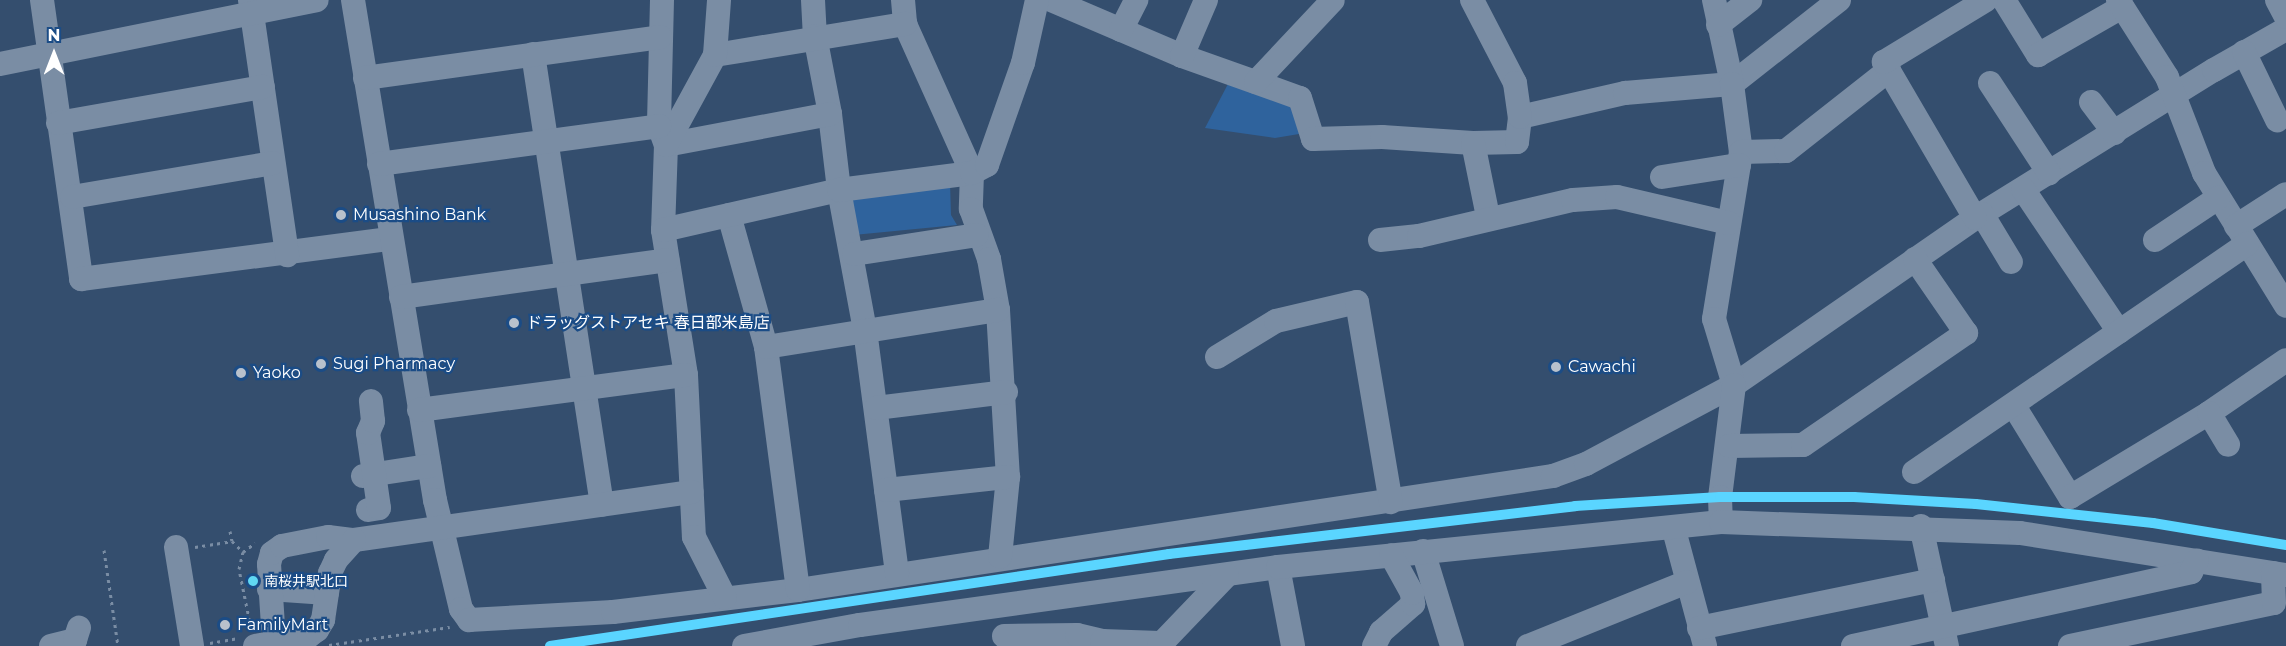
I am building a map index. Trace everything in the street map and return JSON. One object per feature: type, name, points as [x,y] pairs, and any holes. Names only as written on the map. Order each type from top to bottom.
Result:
[{"type":"street","points":[[42,0],[58,123],[72,197],[81,279],[287,255],[391,239]]},
{"type":"street","points":[[0,64],[251,6],[316,0]]},
{"type":"street","points":[[353,0],[440,527],[461,609],[469,620],[613,612],[798,590],[1000,557],[1553,477],[1586,464],[1734,386],[1978,216],[2174,94],[2286,29]]},
{"type":"street","points":[[662,0],[660,37],[663,230],[686,375],[694,537],[725,598]]},
{"type":"street","points":[[663,136],[716,55],[719,0]]},
{"type":"street","points":[[813,0],[814,36],[830,114],[838,190],[854,254],[897,574]]},
{"type":"street","points":[[663,230],[838,190],[972,172],[987,165],[1023,63],[1037,0]]},
{"type":"street","points":[[1051,0],[1182,56],[1300,98],[1313,139],[1382,137],[1473,143],[1517,142],[1520,117],[1515,83],[1472,0]]},
{"type":"street","points":[[1121,30],[1136,0]]},
{"type":"street","points":[[1182,56],[1206,0]]},
{"type":"street","points":[[1256,82],[1333,0]]},
{"type":"street","points":[[1714,0],[1732,84],[1740,159],[1714,319],[1734,386],[1729,446],[1720,497],[1720,522]]},
{"type":"street","points":[[1718,25],[1750,0]]},
{"type":"street","points":[[1520,117],[1625,93],[1732,84],[1839,0]]},
{"type":"street","points":[[1986,0],[1884,62],[1978,216],[2011,262]]},
{"type":"street","points":[[2004,0],[2038,55],[2120,4],[2174,94],[2204,173],[2241,235],[2280,281],[2286,306]]},
{"type":"street","points":[[2277,0],[2286,17]]},
{"type":"street","points":[[251,6],[287,255]]},
{"type":"street","points":[[716,55],[814,36],[904,12],[972,172],[971,209],[977,235],[988,259],[998,310],[1006,392],[1008,477],[1000,557]]},
{"type":"street","points":[[365,78],[660,37]]},
{"type":"street","points":[[2244,52],[2277,120]]},
{"type":"street","points":[[533,54],[602,505]]},
{"type":"street","points":[[1662,177],[1786,151],[1889,70]]},
{"type":"street","points":[[1990,83],[2049,173]]},
{"type":"street","points":[[58,123],[262,87]]},
{"type":"street","points":[[2091,102],[2114,132]]},
{"type":"street","points":[[379,164],[547,143],[663,136],[830,114]]},
{"type":"street","points":[[1473,143],[1488,217]]},
{"type":"street","points":[[72,197],[273,163]]},
{"type":"street","points":[[2023,189],[2119,332]]},
{"type":"street","points":[[1914,472],[2014,406],[2119,332],[2241,235],[2286,194]]},
{"type":"street","points":[[1380,240],[1419,236],[1488,217],[1573,200],[1617,197],[1729,223]]},
{"type":"street","points":[[2156,240],[2218,198]]},
{"type":"street","points":[[729,215],[766,347],[798,590]]},
{"type":"street","points":[[854,254],[977,235]]},
{"type":"street","points":[[1729,446],[1803,445],[1966,333],[1915,259]]},
{"type":"street","points":[[401,297],[566,276],[668,260]]},
{"type":"street","points":[[1217,357],[1276,321],[1357,302],[1391,502]]},
{"type":"street","points":[[766,347],[998,310]]},
{"type":"street","points":[[2014,406],[2070,497],[2209,413],[2286,360]]},
{"type":"street","points":[[419,410],[686,375]]},
{"type":"street","points":[[876,408],[1006,392]]},
{"type":"street","points":[[368,510],[379,508],[368,475],[362,434],[373,421],[371,401]]},
{"type":"street","points":[[2209,413],[2228,445]]},
{"type":"street","points":[[368,475],[429,466]]},
{"type":"street","points":[[886,490],[1008,477]]},
{"type":"street","points":[[282,638],[273,626],[269,564],[272,554],[282,546],[328,537],[354,540],[692,492]]},
{"type":"street","points":[[744,646],[862,636],[1001,607],[1278,567],[1423,551],[1674,530],[1720,522],[1921,526],[2020,533],[2279,574],[2274,603],[2070,646]]},
{"type":"street","points":[[1921,526],[1945,636]]},
{"type":"street","points":[[1674,530],[1702,637],[1933,580]]},
{"type":"street","points":[[250,640],[309,636],[317,630],[336,560],[354,540]]},
{"type":"street","points":[[177,548],[198,645]]},
{"type":"street","points":[[1423,551],[1452,646]]},
{"type":"street","points":[[1374,646],[1381,632],[1413,604],[1412,593],[1390,555]]},
{"type":"street","points":[[1853,646],[1945,636],[2191,573],[2197,560]]},
{"type":"street","points":[[1278,567],[1293,646]]},
{"type":"street","points":[[1001,607],[1004,641],[1077,635],[1102,641],[1159,644],[1227,575]]},
{"type":"street","points":[[1528,646],[1687,582]]},
{"type":"street","points":[[269,589],[327,593]]},
{"type":"street","points":[[51,646],[75,639],[79,628]]},
{"type":"path","points":[[230,531],[232,541],[243,552]]},
{"type":"path","points":[[198,645],[250,640],[239,569],[243,552],[259,540]]},
{"type":"path","points":[[177,548],[232,541]]},
{"type":"path","points":[[104,550],[118,646]]},
{"type":"path","points":[[322,646],[444,629],[453,626],[450,615]]},
{"type":"path","points":[[331,645],[336,639]]},
{"type":"shaded area","points":[[1229,82],[1297,102],[1305,133],[1275,138],[1205,128]]},
{"type":"shaded area","points":[[950,182],[951,215],[957,225],[843,236],[837,197]]},
{"type":"transit line","points":[[550,646],[1169,554],[1575,506],[1720,497],[1854,497],[1976,504],[2153,523],[2286,545]]},
{"type":"place","name":"Musashino Bank","points":[[341,215]]},
{"type":"place","name":"ドラッグストアセキ 春日部米島店","points":[[514,323]]},
{"type":"place","name":"Sugi Pharmacy","points":[[321,364]]},
{"type":"place","name":"Cawachi","points":[[1556,367]]},
{"type":"place","name":"Yaoko","points":[[241,373]]},
{"type":"place","name":"南桜井駅北口","points":[[253,581]]},
{"type":"place","name":"FamilyMart","points":[[225,625]]}]
